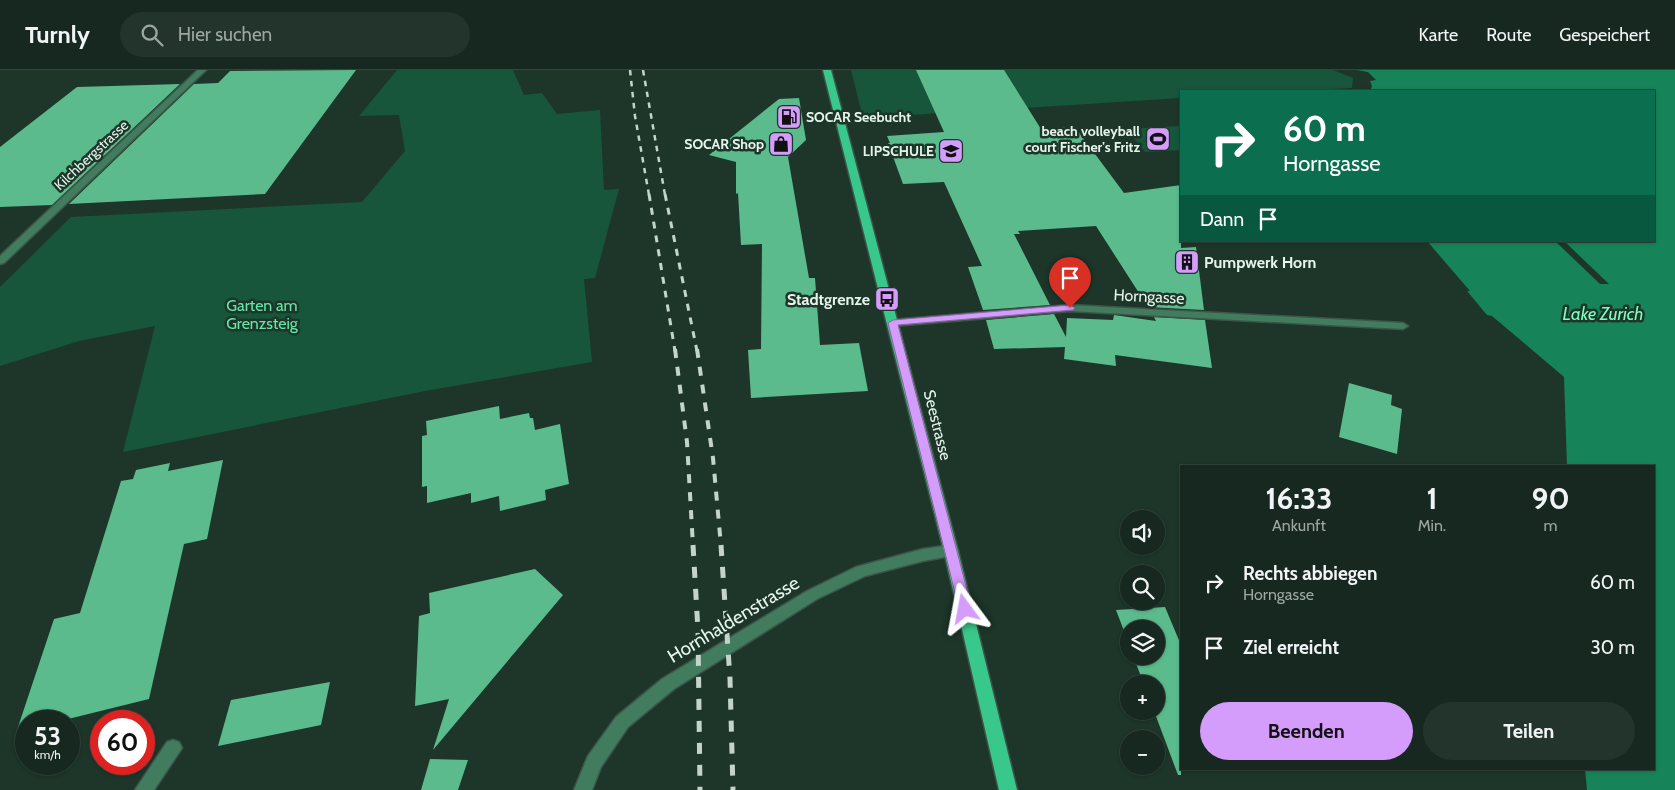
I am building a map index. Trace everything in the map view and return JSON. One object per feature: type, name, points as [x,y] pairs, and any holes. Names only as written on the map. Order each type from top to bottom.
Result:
[{"type":"main road","name":"Seestrasse","points":[[827,70],[951,551],[1008,790]]},
{"type":"street","name":"Kilchbergstrasse","points":[[0,261],[202,70]]},
{"type":"street","name":"Horngasse","points":[[893,323],[1070,308],[1403,326]]},
{"type":"street","name":"Hornhaldenstrasse","points":[[583,790],[594,762],[622,722],[668,684],[812,595],[861,571],[923,555],[951,551]]},
{"type":"street","points":[[144,790],[173,748]]},
{"type":"green space","name":"Garten am Grenzsteig","points":[[397,70],[513,70],[524,95],[542,93],[557,114],[600,110],[604,190],[619,189],[595,278],[584,279],[592,362],[425,391],[123,452],[155,326],[79,341],[0,366],[0,287],[71,217],[362,202],[405,151],[399,115],[359,116]]},
{"type":"green space","points":[[851,70],[1333,70],[1353,78],[1352,88],[1313,90],[1180,90],[1180,98],[863,118]]},
{"type":"green space","name":"beach volleyball court Fischer's Fritz","points":[[1180,126],[1180,150],[1145,152],[1126,129]]},
{"type":"water","name":"Lake Zurich","points":[[1357,70],[1675,70],[1675,790],[1587,790],[1585,770],[1655,770],[1655,465],[1567,465],[1564,377],[1492,316],[1487,315],[1467,291],[1470,291],[1428,242],[1655,242],[1655,90],[1370,90],[1372,86],[1370,81],[1376,80],[1368,72]]},
{"type":"pier","points":[[1556,242],[1565,242],[1609,284],[1600,284]]},
{"type":"building","points":[[356,70],[265,194],[69,204],[194,84],[218,83],[230,71]]},
{"type":"building","points":[[916,70],[1004,70],[1041,129],[1075,127],[1124,193],[1180,185],[1181,248],[1196,247],[1204,310],[1148,307],[1096,226],[1018,231],[1020,234],[1014,234],[1050,305],[983,310],[968,267],[982,266],[944,182],[903,184],[887,136],[944,132]]},
{"type":"building","points":[[180,84],[52,205],[0,207],[0,147],[77,87]]},
{"type":"building","points":[[799,98],[806,140],[788,157],[809,278],[815,278],[820,345],[859,343],[868,391],[751,398],[748,350],[761,349],[762,244],[741,245],[738,193],[736,194],[736,162],[709,155],[779,99]]},
{"type":"building","points":[[1054,314],[1066,337],[1067,318],[1113,320],[1114,315],[1156,321],[1154,317],[1205,320],[1212,368],[1115,355],[1116,366],[1064,359],[1065,347],[994,349],[986,320]]},
{"type":"building","points":[[1349,383],[1392,395],[1391,405],[1402,409],[1397,454],[1339,437]]},
{"type":"building","points":[[499,406],[500,419],[529,413],[530,418],[533,418],[535,430],[560,424],[569,484],[545,490],[546,500],[500,511],[499,496],[471,503],[471,493],[427,503],[427,486],[422,487],[422,436],[427,435],[426,421]]},
{"type":"building","points":[[223,460],[207,539],[184,544],[149,699],[104,710],[90,710],[90,714],[80,716],[80,710],[24,710],[54,619],[80,613],[121,481],[133,479],[136,470],[170,463],[168,471]]},
{"type":"building","points":[[535,569],[563,595],[433,750],[449,699],[415,706],[419,616],[430,613],[429,593]]},
{"type":"building","points":[[1165,607],[1180,643],[1181,775],[1178,775],[1165,740],[1165,730],[1161,730],[1157,720],[1165,720],[1165,675],[1140,675],[1137,665],[1165,665],[1165,620],[1120,620],[1116,610],[1165,610]]},
{"type":"building","points":[[330,682],[321,725],[218,746],[231,700]]},
{"type":"building","points":[[430,759],[468,760],[458,790],[421,790]]},
{"type":"railway","points":[[630,70],[635,116],[649,195]]},
{"type":"railway","points":[[643,70],[665,195]]},
{"type":"railway","points":[[649,194],[675,351]]},
{"type":"railway","points":[[665,194],[697,351]]},
{"type":"railway","points":[[675,349],[687,442],[693,546]]},
{"type":"railway","points":[[697,349],[713,458],[721,546]]},
{"type":"railway","points":[[693,545],[698,631],[700,790]]},
{"type":"railway","points":[[721,545],[730,679],[733,790]]},
{"type":"place","name":"SOCAR Seebucht","points":[[789,117]]},
{"type":"place","name":"beach volleyball court Fischer's Fritz","points":[[1158,139]]},
{"type":"place","name":"SOCAR Shop","points":[[781,144]]},
{"type":"place","name":"LIPSCHULE","points":[[951,151]]},
{"type":"place","name":"Pumpwerk Horn","points":[[1187,262]]},
{"type":"place","name":"Stadtgrenze","points":[[887,299]]},
{"type":"route","points":[[965,609],[893,323],[1070,308]]}]
